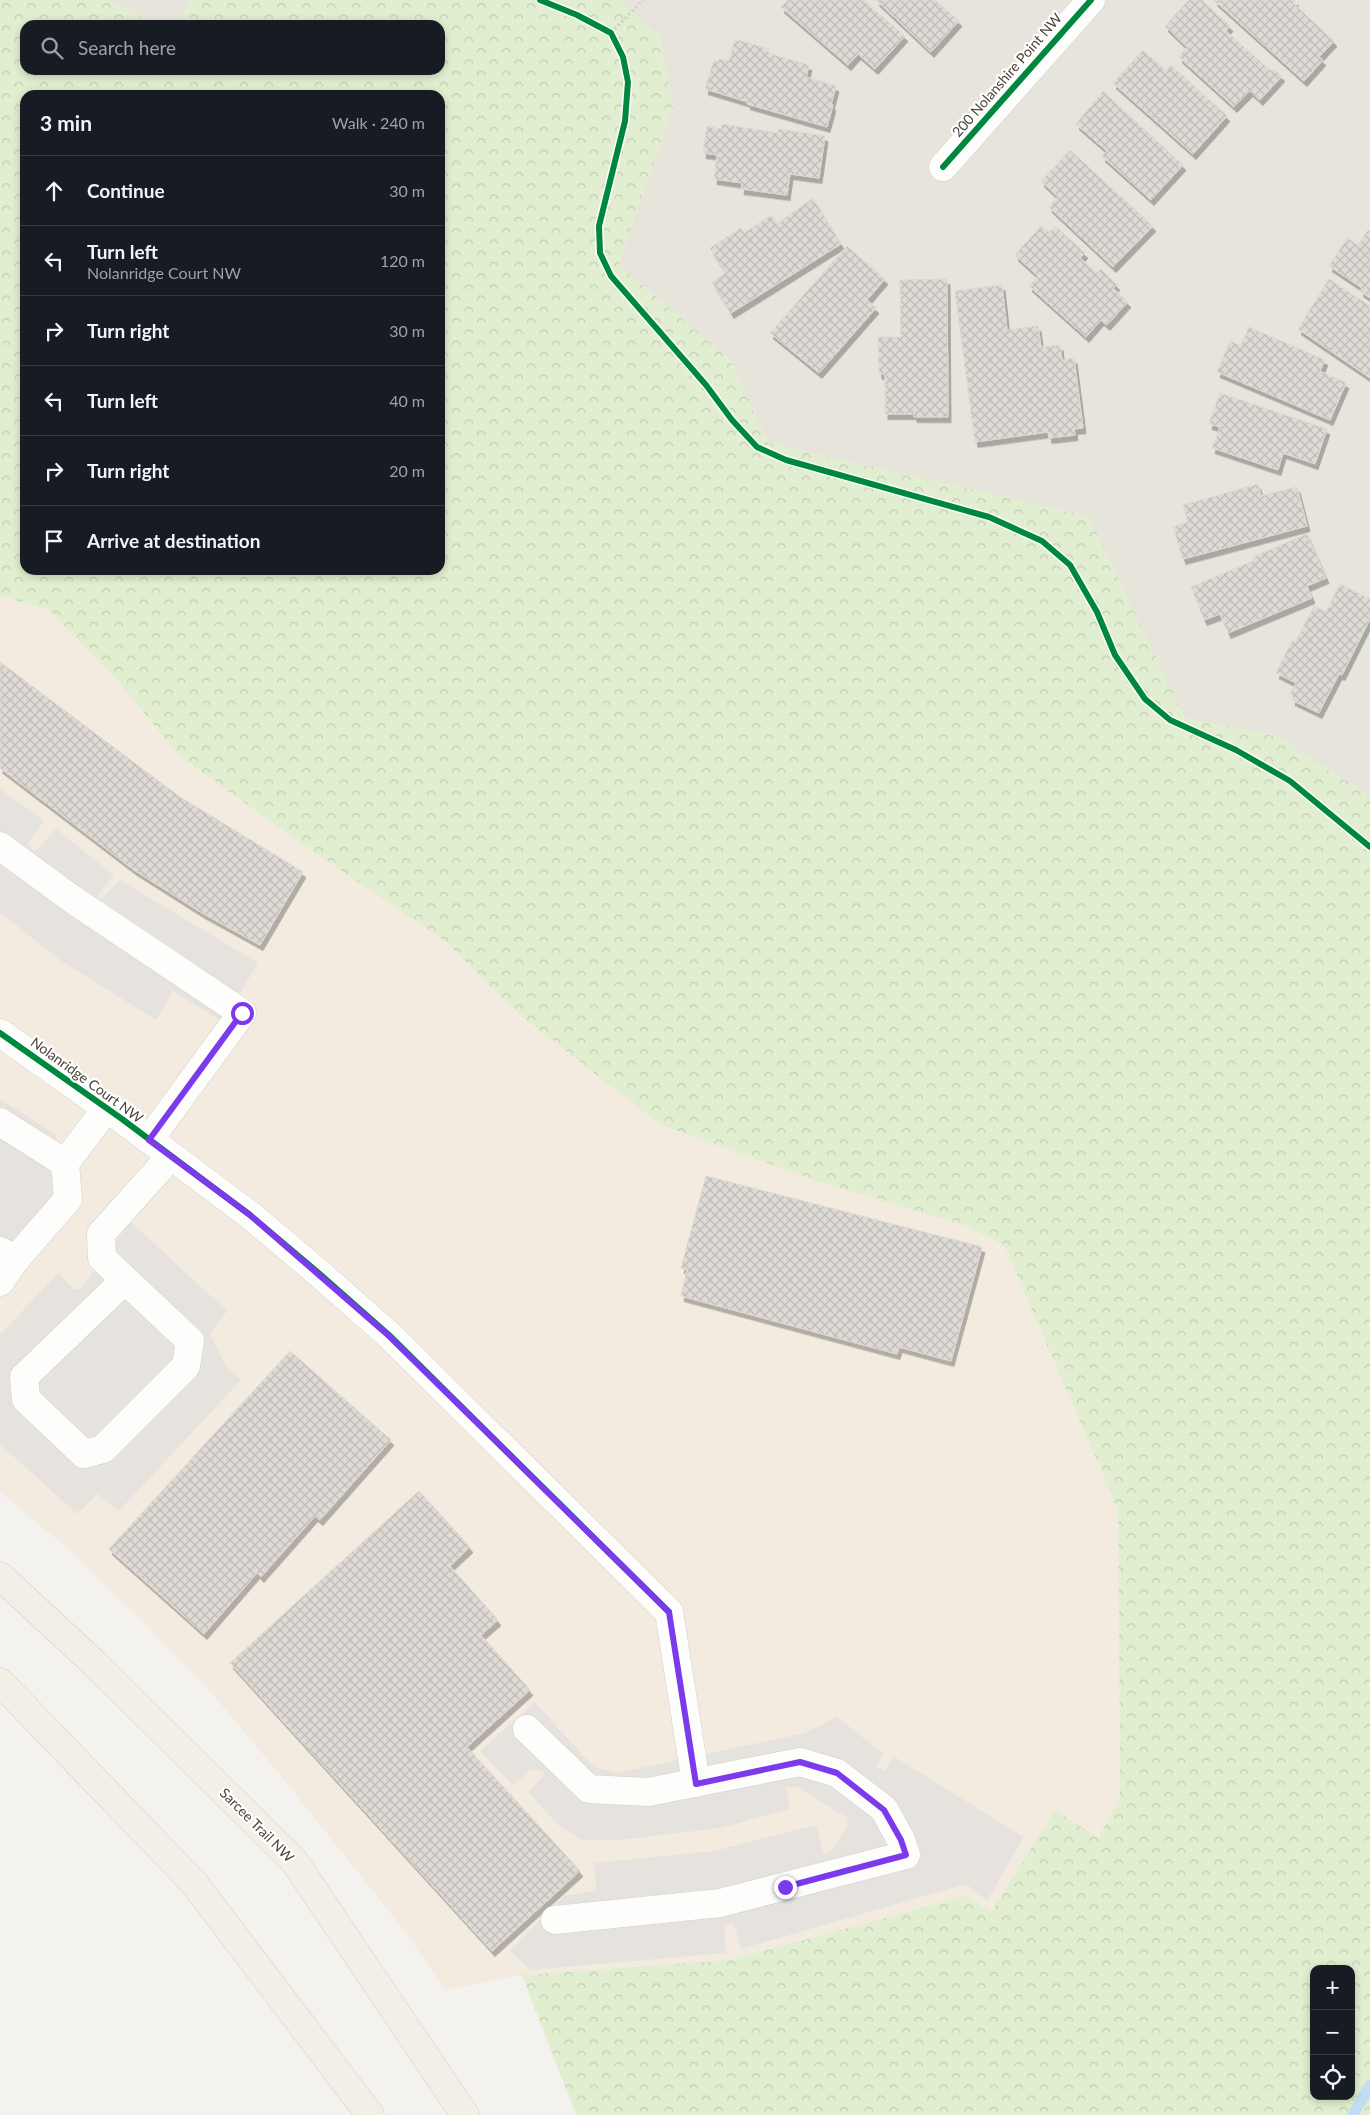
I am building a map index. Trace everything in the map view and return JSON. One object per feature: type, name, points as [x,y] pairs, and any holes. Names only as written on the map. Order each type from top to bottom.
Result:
[{"type":"main road","name":"Sarcee Trail NW","points":[[0,1576],[95,1664],[294,1861],[465,2115]]},
{"type":"main road","points":[[0,1682],[194,1884],[370,2115]]},
{"type":"street","name":"200 Nolanshire Point NW","points":[[943,167],[1091,0]]},
{"type":"street","points":[[0,846],[72,899],[242,1013],[149,1140]]},
{"type":"street","name":"Nolanridge Court NW","points":[[0,1033],[250,1215],[389,1336],[669,1612],[696,1784]]},
{"type":"street","points":[[5,1264],[68,1199],[65,1163],[106,1109]]},
{"type":"street","points":[[0,1122],[65,1163]]},
{"type":"street","points":[[125,1280],[24,1377],[26,1399],[84,1454],[103,1449],[186,1366],[190,1341],[102,1258],[101,1234],[171,1156]]},
{"type":"street","points":[[527,1729],[589,1789],[648,1792],[800,1762],[837,1773],[884,1810],[901,1840],[906,1855],[720,1903],[555,1920]]},
{"type":"path","points":[[611,33],[643,0]]},
{"type":"path","points":[[603,28],[611,33],[615,41]]},
{"type":"shaded area","points":[[107,0],[191,0],[179,20],[149,20]]},
{"type":"shaded area","points":[[619,0],[1370,0],[1370,796],[1278,737],[1185,718],[1087,516],[768,443],[730,360],[618,264],[673,107],[660,38]]},
{"type":"shaded area","points":[[0,596],[48,609],[118,681],[178,755],[299,842],[445,941],[520,1015],[1004,1245],[1118,1510],[1120,1795],[1099,1838],[1055,1810],[991,1912],[966,1896],[730,1960],[522,1975],[445,1990],[406,1933],[291,1788],[210,1691],[66,1547],[0,1492]]},
{"type":"shaded area","points":[[0,789],[44,821],[27,844],[35,851],[56,829],[114,875],[98,898],[103,898],[120,880],[258,963],[223,1022],[173,991],[156,1020],[60,960],[0,913]]},
{"type":"shaded area","points":[[0,1099],[56,1135],[58,1189],[0,1268]]},
{"type":"shaded area","points":[[131,1222],[227,1311],[210,1334],[226,1366],[241,1380],[119,1511],[97,1494],[77,1514],[0,1444],[0,1335],[58,1273],[75,1290],[80,1289]]},
{"type":"shaded area","points":[[535,1702],[595,1767],[617,1773],[805,1733],[837,1717],[884,1754],[876,1767],[885,1771],[893,1756],[1024,1837],[987,1901],[966,1884],[741,1949],[734,1924],[724,1925],[726,1953],[530,1970],[510,1951],[564,1896],[596,1890],[594,1863],[714,1851],[816,1825],[824,1854],[832,1850],[847,1827],[847,1818],[797,1787],[786,1787],[790,1809],[720,1828],[621,1840],[582,1840],[558,1825],[528,1792],[545,1774],[541,1770],[531,1770],[513,1785],[480,1751]]},
{"type":"green space","points":[[0,0],[107,0],[149,20],[20,20],[20,75],[445,75],[445,20],[179,20],[191,0],[619,0],[660,38],[673,107],[618,264],[730,360],[768,443],[1088,516],[1185,718],[1278,737],[1370,796],[1370,2115],[576,2115],[522,1975],[730,1960],[966,1896],[991,1912],[1055,1810],[1099,1838],[1120,1795],[1118,1510],[1004,1245],[963,1225],[814,1180],[661,1125],[520,1015],[445,941],[299,842],[178,755],[118,681],[48,609],[0,596]]},
{"type":"building","points":[[788,0],[863,0],[905,36],[875,69],[858,54],[848,65],[781,7]]},
{"type":"building","points":[[876,0],[935,0],[959,21],[931,52]]},
{"type":"building","points":[[1189,0],[1202,0],[1230,26],[1226,31],[1271,71],[1273,69],[1282,76],[1260,100],[1250,91],[1234,107],[1179,57],[1187,47],[1165,26]]},
{"type":"building","points":[[1214,0],[1296,0],[1293,3],[1334,41],[1319,57],[1323,60],[1304,81]]},
{"type":"building","points":[[735,39],[769,49],[768,53],[809,65],[806,77],[836,86],[827,127],[747,104],[748,102],[705,89],[714,60],[718,62],[719,59],[729,61]]},
{"type":"building","points":[[1143,50],[1166,71],[1171,65],[1227,116],[1193,154],[1113,83]]},
{"type":"building","points":[[1103,91],[1183,165],[1151,200],[1102,156],[1107,151],[1076,124]]},
{"type":"building","points":[[722,124],[778,133],[778,129],[825,136],[819,178],[790,174],[787,195],[741,189],[742,183],[714,179],[717,155],[703,153],[707,126],[721,129]]},
{"type":"building","points":[[1070,150],[1153,226],[1113,267],[1049,207],[1058,197],[1041,181]]},
{"type":"building","points":[[813,198],[841,244],[731,313],[712,282],[726,273],[710,248],[741,228],[744,233],[771,215],[777,224]]},
{"type":"building","points":[[1041,226],[1049,232],[1055,226],[1085,253],[1080,258],[1097,273],[1101,269],[1117,285],[1113,288],[1128,302],[1107,325],[1101,320],[1086,337],[1029,286],[1038,276],[1015,255]]},
{"type":"building","points":[[1368,230],[1370,232],[1370,298],[1360,291],[1362,288],[1329,266],[1347,238],[1358,245]]},
{"type":"building","points":[[847,246],[885,279],[867,300],[876,308],[819,373],[770,333]]},
{"type":"building","points":[[947,279],[948,417],[914,417],[914,414],[885,414],[885,374],[879,374],[878,337],[901,337],[900,280]]},
{"type":"building","points":[[1329,279],[1370,306],[1370,378],[1298,329]]},
{"type":"building","points":[[1002,285],[1007,330],[1038,326],[1041,347],[1060,345],[1062,360],[1074,358],[1083,428],[1074,429],[1075,435],[1049,438],[1048,432],[975,442],[955,291]]},
{"type":"building","points":[[1249,327],[1325,360],[1320,371],[1346,383],[1330,420],[1217,372],[1230,341],[1241,346]]},
{"type":"building","points":[[1220,393],[1327,429],[1315,464],[1283,453],[1278,470],[1212,448],[1220,427],[1209,424]]},
{"type":"building","points":[[1258,484],[1261,496],[1297,487],[1307,526],[1183,559],[1173,527],[1188,522],[1183,505]]},
{"type":"building","points":[[1307,534],[1326,578],[1307,586],[1312,598],[1228,633],[1220,614],[1204,620],[1191,587],[1255,560],[1253,557]]},
{"type":"building","points":[[1340,584],[1370,599],[1370,619],[1342,675],[1339,674],[1319,713],[1292,700],[1293,696],[1290,694],[1296,683],[1276,673],[1292,641],[1295,643],[1314,606],[1326,612]]},
{"type":"building","points":[[0,662],[180,797],[303,872],[260,945],[202,913],[134,870],[0,768]]},
{"type":"building","points":[[706,1176],[982,1247],[951,1361],[899,1347],[897,1354],[681,1296],[687,1270],[681,1268]]},
{"type":"building","points":[[290,1351],[391,1440],[320,1520],[315,1516],[261,1577],[257,1573],[204,1634],[109,1549]]},
{"type":"building","points":[[419,1491],[470,1547],[450,1566],[498,1620],[481,1635],[530,1690],[467,1747],[580,1871],[492,1951],[230,1663]]},
{"type":"waterway","points":[[1353,2115],[1370,2085]]},
{"type":"cycle path","points":[[540,0],[577,15],[611,33],[623,57],[628,82],[625,121],[599,226],[600,253],[611,276],[757,447],[786,460],[989,517],[1042,541],[1070,565],[1097,612],[1115,655],[1145,699],[1170,720],[1236,750],[1290,781],[1370,847]]},
{"type":"cycle path","points":[[943,167],[1091,0]]},
{"type":"cycle path","points":[[0,1033],[122,1119],[250,1215],[321,1275],[389,1335],[669,1612]]},
{"type":"route","points":[[242,1013],[149,1140],[250,1215],[389,1336],[669,1612],[696,1784],[800,1762],[837,1773],[884,1810],[901,1840],[906,1855],[785,1887]]}]
